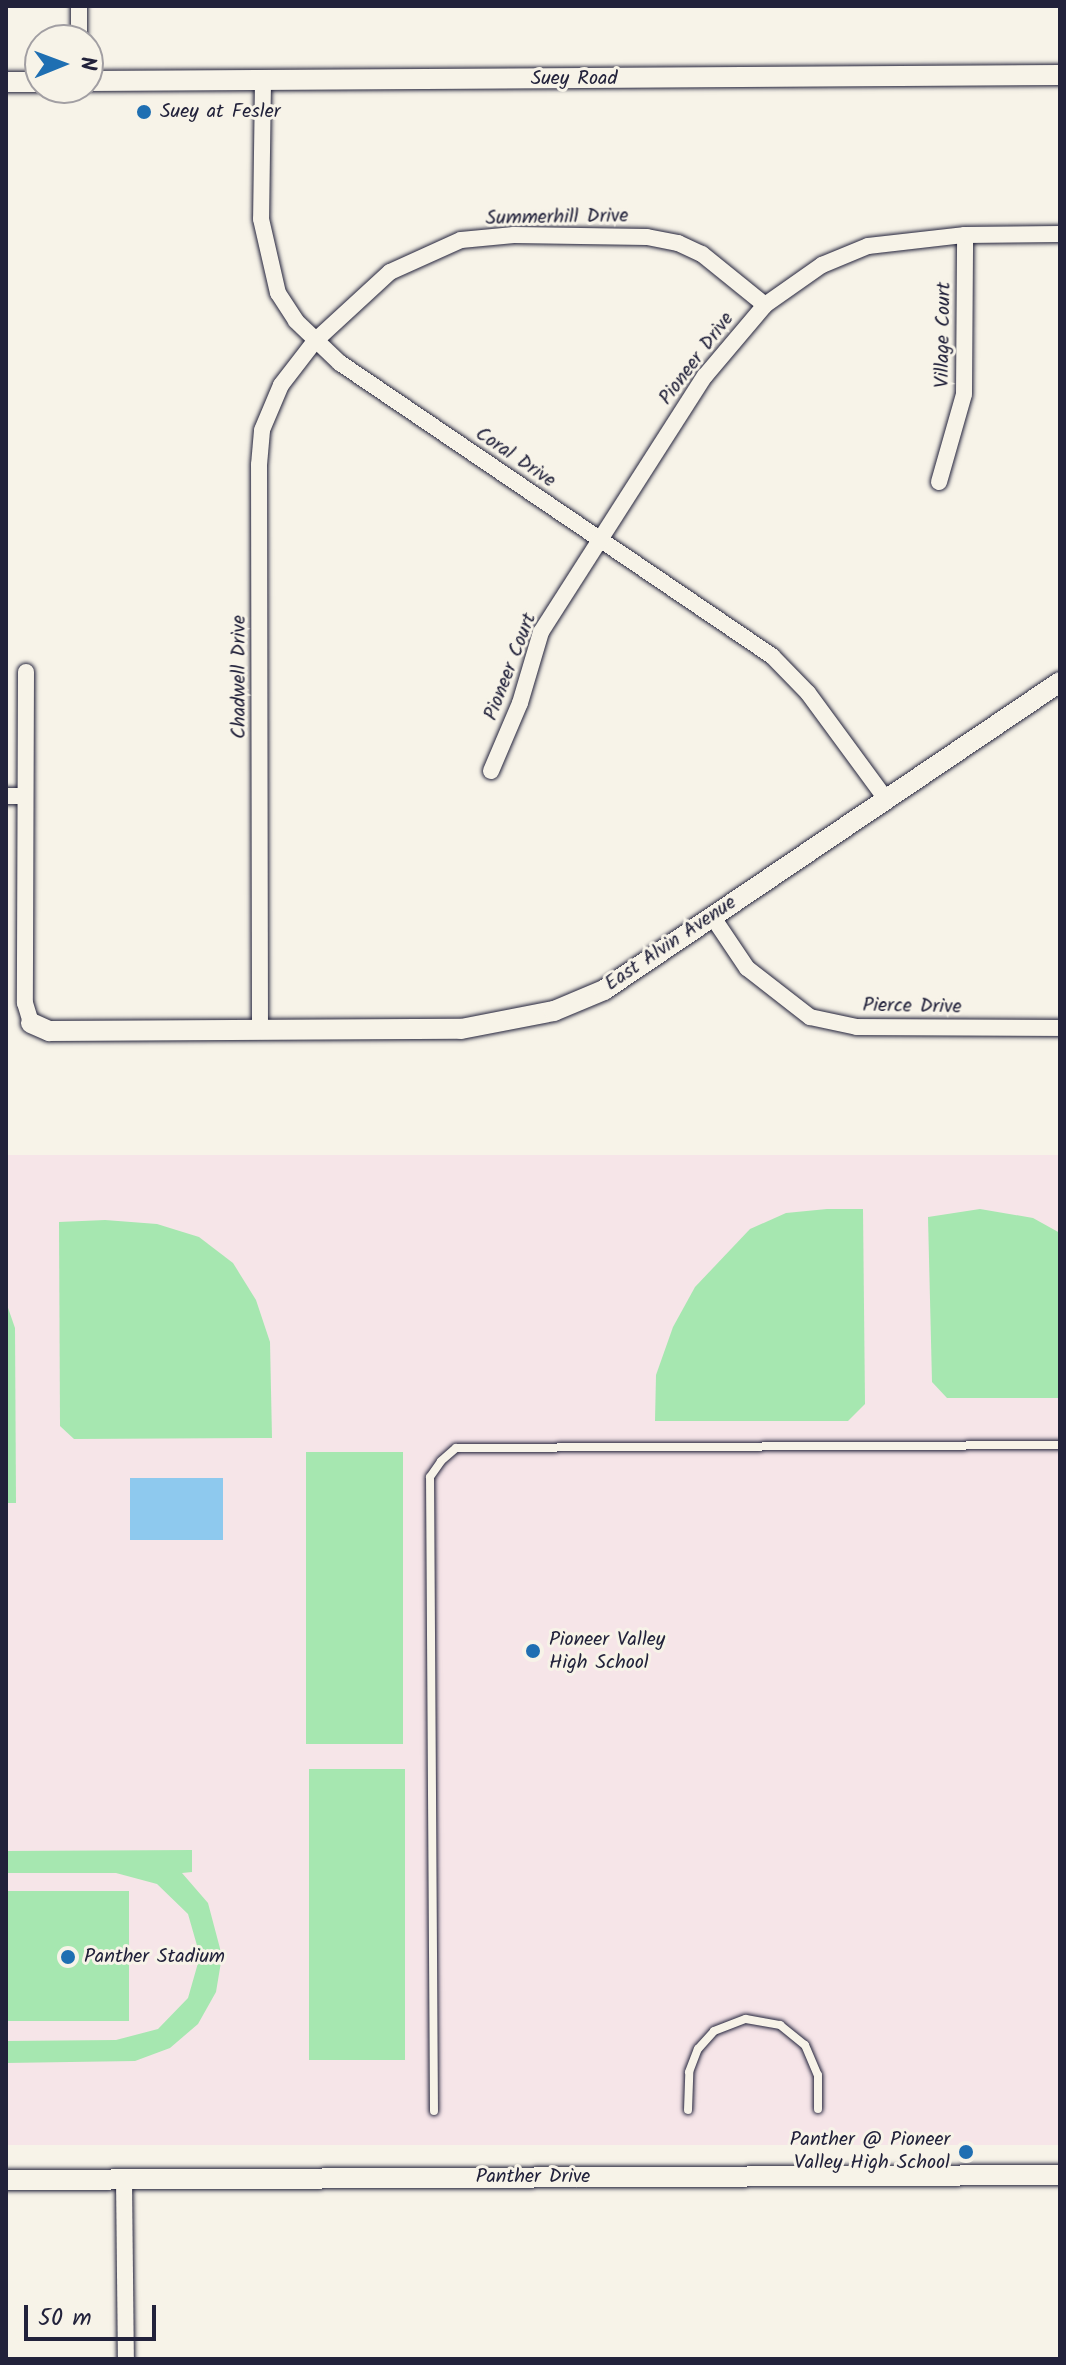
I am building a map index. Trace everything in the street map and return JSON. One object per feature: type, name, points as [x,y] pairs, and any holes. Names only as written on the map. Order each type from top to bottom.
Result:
[{"type":"street","name":"Suey Road","points":[[104,81],[1060,75]]},
{"type":"street","name":"Coral Drive","points":[[263,81],[261,219],[266,258],[278,293],[315,341],[598,539],[772,656],[808,693],[886,799]]},
{"type":"street","name":"Pioneer Drive","points":[[598,539],[705,376],[765,305],[844,255],[896,240],[965,235],[1060,234]]},
{"type":"street","name":"Summerhill Drive","points":[[315,341],[402,266],[461,240],[514,235],[647,237],[678,243],[702,254],[765,305]]},
{"type":"street","name":"Village Court","points":[[939,482],[964,394],[965,235]]},
{"type":"street","name":"Chadwell Drive","points":[[260,1029],[259,465],[262,430],[273,398],[315,341]]},
{"type":"street","name":"Pioneer Court","points":[[491,771],[520,703],[541,632],[598,539]]},
{"type":"street","points":[[26,672],[25,1003],[31,1023]]},
{"type":"street","name":"East Alvin Avenue","points":[[31,1023],[49,1031],[461,1029],[512,1022],[604,990],[1060,682]]},
{"type":"street","points":[[6,796],[25,796]]},
{"type":"street","name":"Pierce Drive","points":[[712,916],[747,968],[810,1017],[857,1027],[1060,1028]]},
{"type":"street","name":"Panther Drive","points":[[6,2180],[1060,2175]]},
{"type":"street","points":[[124,2179],[126,2359]]},
{"type":"lane","points":[[434,2111],[430,1477],[441,1461],[456,1448],[1060,1445]]},
{"type":"lane","points":[[688,2110],[689,2072],[698,2049],[714,2031],[746,2019],[780,2025],[805,2045],[818,2075],[818,2109]]},
{"type":"shaded area","name":"Pioneer Valley High School","points":[[6,1155],[1060,1155],[1060,2145],[6,2145]]},
{"type":"green space","points":[[863,1209],[865,1404],[848,1421],[655,1421],[656,1375],[673,1327],[695,1287],[750,1229],[786,1213]]},
{"type":"green space","points":[[980,1209],[1033,1218],[1060,1233],[1060,1398],[947,1398],[932,1382],[928,1217]]},
{"type":"green space","points":[[105,1220],[157,1224],[199,1237],[233,1263],[256,1300],[270,1342],[272,1438],[74,1439],[60,1426],[59,1222]]},
{"type":"green space","points":[[6,1302],[15,1328],[16,1503],[6,1503]]},
{"type":"green space","points":[[306,1452],[403,1452],[403,1744],[306,1744]]},
{"type":"green space","points":[[309,1769],[405,1769],[405,2060],[309,2060]]},
{"type":"green space","points":[[192,1850],[192,1872],[182,1873],[208,1903],[222,1956],[216,1992],[198,2024],[170,2048],[135,2061],[6,2063],[6,2041],[116,2040],[158,2029],[188,1998],[200,1956],[188,1914],[157,1884],[116,1873],[6,1873],[6,1851]]},
{"type":"green space","name":"Panther Stadium","points":[[6,1891],[129,1891],[129,2021],[6,2021]]},
{"type":"water","points":[[130,1478],[223,1478],[223,1540],[130,1540]]},
{"type":"place","name":"Suey at Fesler","points":[[144,112]]},
{"type":"place","name":"Pioneer Valley High School","points":[[533,1651]]},
{"type":"place","name":"Panther Stadium","points":[[68,1957]]},
{"type":"place","name":"Panther @ Pioneer Valley High School","points":[[966,2152]]}]
